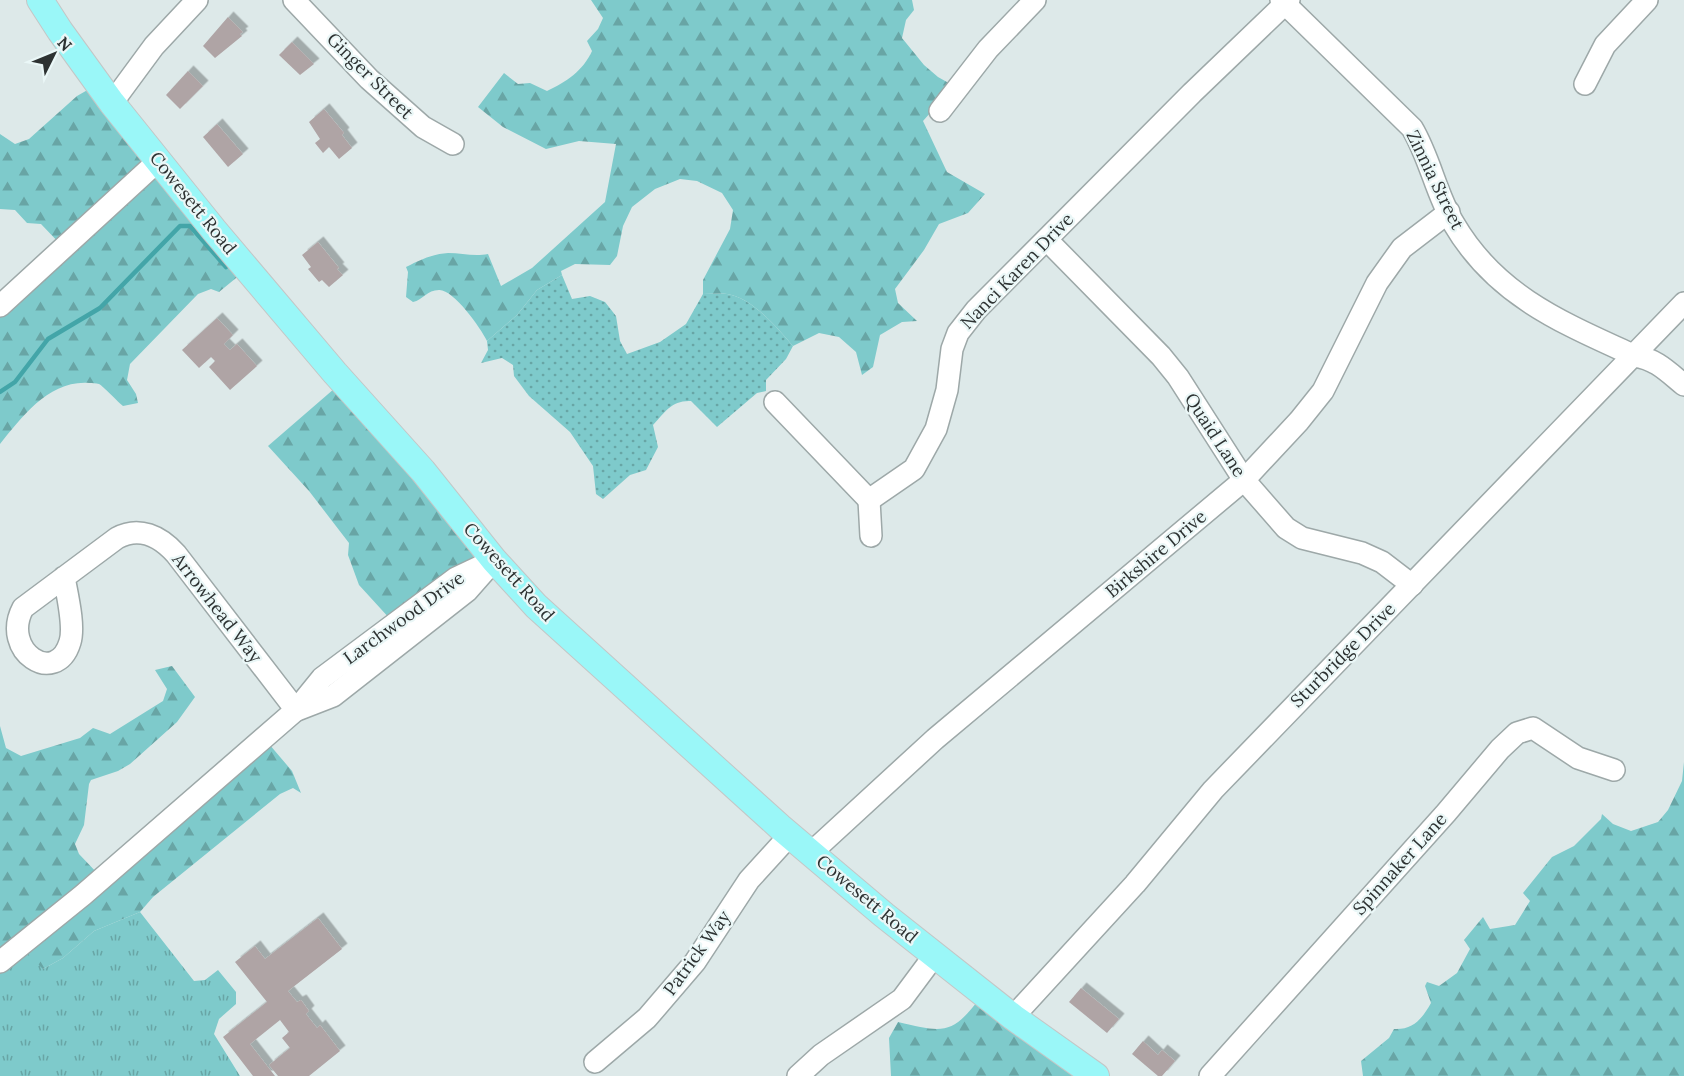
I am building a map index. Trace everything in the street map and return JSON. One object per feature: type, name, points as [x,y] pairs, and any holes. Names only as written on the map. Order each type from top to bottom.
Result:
[{"type":"main road","name":"Cowesett Road","points":[[40,0],[112,103],[158,160],[335,373],[423,471],[494,560],[536,606],[637,700],[790,835],[934,956],[1013,1017],[1096,1076]]},
{"type":"street","points":[[112,103],[154,46],[197,0]]},
{"type":"street","name":"Ginger Street","points":[[294,0],[369,80],[423,128],[453,144]]},
{"type":"street","points":[[940,111],[988,49],[1035,0]]},
{"type":"street","points":[[1586,84],[1605,45],[1647,0]]},
{"type":"street","name":"Zinnia Street","points":[[1285,1],[1412,128],[1423,147],[1453,223],[1494,274],[1522,299],[1563,324],[1635,356],[1657,363],[1684,385]]},
{"type":"street","name":"Nanci Karen Drive","points":[[870,500],[914,469],[936,429],[947,390],[952,349],[958,333],[976,310],[1285,1]]},
{"type":"street","points":[[0,306],[158,160]]},
{"type":"street","name":"Birkshire Drive","points":[[812,852],[944,732],[1244,480],[1299,421],[1323,391],[1377,282],[1402,248],[1449,212]]},
{"type":"street","name":"Quaid Lane","points":[[1047,240],[1161,356],[1178,378],[1244,480],[1286,528],[1302,538],[1362,553],[1382,562],[1412,585]]},
{"type":"street","name":"Sturbridge Drive","points":[[1013,1017],[1135,884],[1213,790],[1290,708],[1635,356],[1684,303]]},
{"type":"street","points":[[775,402],[870,500],[872,536]]},
{"type":"street","name":"Arrowhead Way","points":[[64,578],[124,534],[141,532],[157,538],[176,554],[296,710]]},
{"type":"street","name":"Larchwood Drive","points":[[0,962],[83,895],[296,710],[322,678],[456,578],[494,560]]},
{"type":"street","name":"Spinnaker Lane","points":[[1210,1076],[1446,813],[1500,749],[1517,733],[1533,728],[1578,758],[1614,770]]},
{"type":"street","name":"Patrick Way","points":[[595,1062],[654,1010],[695,962],[749,880],[790,835]]},
{"type":"street","points":[[798,1076],[820,1055],[902,999],[934,956]]},
{"type":"green space","points":[[591,0],[912,0],[914,10],[906,20],[902,38],[924,65],[938,77],[954,86],[923,121],[947,172],[985,194],[968,213],[939,224],[924,250],[895,289],[898,303],[917,321],[902,322],[880,335],[873,367],[862,375],[856,352],[839,337],[819,333],[793,346],[763,314],[745,301],[727,294],[703,294],[703,280],[730,229],[733,210],[722,193],[697,181],[680,179],[655,189],[632,207],[623,226],[617,256],[610,265],[575,264],[561,271],[562,275],[537,290],[517,315],[487,341],[466,310],[445,291],[431,292],[413,302],[406,297],[408,272],[406,267],[442,254],[488,254],[501,286],[532,268],[605,202],[616,144],[579,141],[546,149],[503,127],[478,107],[504,73],[518,84],[530,83],[547,91],[579,70],[592,51],[587,41],[598,29],[603,18]]},
{"type":"green space","points":[[98,84],[247,269],[219,292],[211,289],[198,294],[130,364],[127,380],[136,394],[138,403],[123,406],[98,384],[75,384],[61,387],[27,412],[0,444],[0,305],[62,246],[41,224],[27,223],[15,210],[0,209],[0,134],[15,144],[29,139],[77,96]]},
{"type":"green space","points":[[562,275],[572,299],[590,296],[605,302],[616,316],[620,341],[627,354],[660,342],[686,324],[703,294],[727,294],[745,301],[763,314],[793,346],[786,359],[766,380],[766,391],[757,393],[717,427],[691,401],[679,402],[669,408],[653,425],[658,447],[646,470],[630,475],[603,499],[596,494],[593,466],[570,432],[529,396],[514,376],[513,365],[502,358],[481,363],[488,350],[487,341],[517,315],[537,290]]},
{"type":"green space","points":[[342,382],[485,548],[393,621],[359,585],[348,555],[349,543],[309,491],[268,446]]},
{"type":"green space","points":[[172,666],[195,697],[177,722],[130,764],[118,771],[91,780],[89,784],[84,825],[75,844],[79,854],[99,875],[269,744],[292,771],[301,793],[293,788],[280,794],[153,897],[140,912],[94,931],[63,958],[43,969],[0,961],[0,726],[6,748],[21,756],[80,738],[93,728],[110,734],[163,701],[167,689],[155,670]]},
{"type":"green space","points":[[1684,762],[1684,1076],[1363,1076],[1361,1061],[1389,1038],[1394,1029],[1407,1028],[1424,1014],[1431,1003],[1425,986],[1427,982],[1439,986],[1457,973],[1470,949],[1464,940],[1483,917],[1490,929],[1515,925],[1530,901],[1523,893],[1552,857],[1574,846],[1601,819],[1602,814],[1613,824],[1631,831],[1658,822],[1668,810],[1682,781]]},
{"type":"green space","points":[[140,912],[194,981],[205,980],[218,970],[236,992],[236,1004],[219,1019],[214,1034],[240,1076],[0,1076],[0,961],[20,947],[43,969],[63,958],[94,931]]},
{"type":"green space","points":[[984,993],[1097,1076],[891,1076],[889,1038],[898,1022],[928,1028],[948,1027],[964,1017]]},
{"type":"building","points":[[228,17],[243,32],[240,34],[242,36],[215,58],[203,46]]},
{"type":"building","points":[[292,42],[314,64],[300,75],[279,55]]},
{"type":"building","points":[[188,71],[203,86],[180,109],[166,95]]},
{"type":"building","points":[[324,109],[344,133],[342,135],[352,148],[339,159],[329,147],[323,153],[315,143],[320,139],[309,122]]},
{"type":"building","points":[[217,124],[243,154],[228,167],[203,137]]},
{"type":"building","points":[[318,242],[343,275],[329,287],[322,280],[319,282],[308,269],[311,267],[302,255]]},
{"type":"building","points":[[217,318],[233,335],[224,344],[230,350],[237,344],[257,366],[230,390],[209,367],[215,361],[211,357],[199,368],[182,350]]},
{"type":"building","points":[[318,918],[342,949],[288,991],[297,1002],[301,1000],[309,1011],[306,1014],[317,1028],[320,1025],[340,1051],[309,1076],[278,1076],[269,1065],[290,1048],[282,1038],[289,1032],[280,1020],[250,1044],[275,1076],[253,1076],[223,1037],[267,1002],[235,962],[255,946],[265,959]]},
{"type":"building","points":[[1081,988],[1119,1019],[1107,1033],[1069,1002]]},
{"type":"building","points":[[1143,1041],[1158,1055],[1162,1050],[1175,1061],[1162,1076],[1158,1076],[1132,1054]]},
{"type":"waterway","points":[[0,392],[15,382],[48,339],[100,308],[180,226],[190,226],[226,267]]}]
